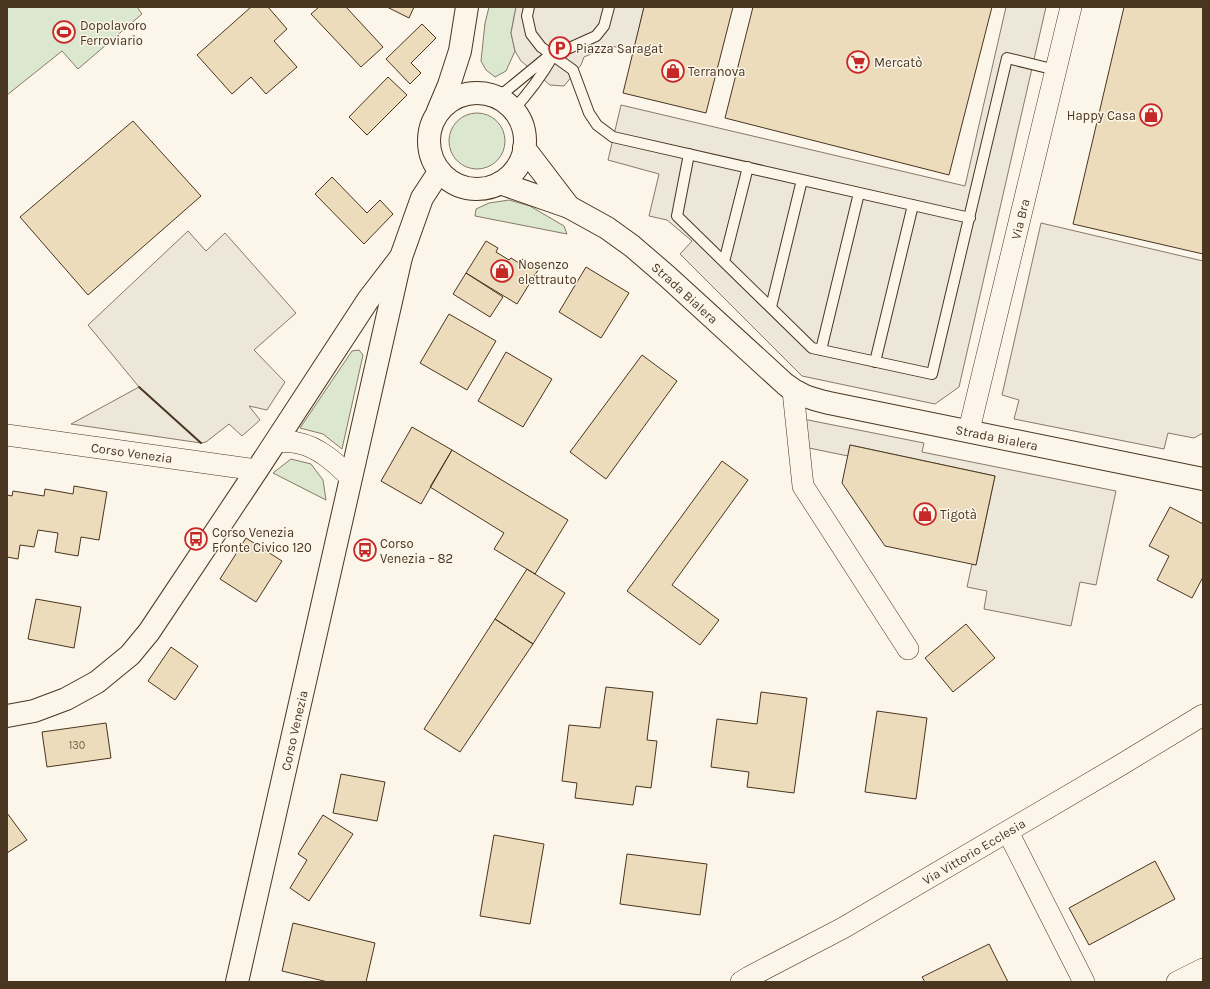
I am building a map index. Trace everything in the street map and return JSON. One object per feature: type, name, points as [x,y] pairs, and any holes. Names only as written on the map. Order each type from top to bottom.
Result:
[{"type":"street","points":[[438,112],[450,101],[465,94],[487,94],[505,102],[521,121],[524,134],[524,148],[520,161],[512,173],[500,183],[484,188],[468,188],[452,183],[440,172],[431,158],[428,142],[431,126],[449,85],[460,51],[467,7]]},
{"type":"street","name":"Via Bra","points":[[969,430],[1071,7]]},
{"type":"street","points":[[460,51],[469,74],[487,94]]},
{"type":"street","name":"Strada Bialera","points":[[524,148],[569,207]]},
{"type":"street","name":"Corso Venezia","points":[[237,982],[401,257],[422,198],[440,172]]},
{"type":"street","name":"Strada Bialera","points":[[500,183],[569,207],[607,228],[632,246],[668,277],[793,391],[803,396],[829,403],[969,430],[1203,479]]},
{"type":"street","name":"Corso Venezia","points":[[7,716],[34,711],[66,699],[97,682],[130,655],[149,632],[368,300],[401,257]]},
{"type":"street","points":[[793,391],[803,486],[908,649]]},
{"type":"street","name":"Corso Venezia","points":[[7,435],[257,470]]},
{"type":"street","points":[[276,441],[298,443],[316,450],[337,463],[351,478]]},
{"type":"street","name":"Via Vittorio Ecclesia","points":[[741,982],[843,928],[1008,832],[1203,715]]},
{"type":"street","points":[[1008,832],[1084,982]]},
{"type":"street","points":[[1177,982],[1203,969]]},
{"type":"lane","points":[[529,7],[527,16],[531,34],[541,46],[573,70],[589,113],[597,125],[612,137],[970,218]]},
{"type":"lane","points":[[487,94],[506,91],[545,59],[596,36],[604,26],[608,7]]},
{"type":"lane","points":[[513,110],[529,92],[553,56]]},
{"type":"lane","points":[[689,154],[677,216],[812,348],[932,374],[1007,58],[1056,70]]},
{"type":"lane","points":[[724,262],[748,167]]},
{"type":"lane","points":[[771,307],[802,180]]},
{"type":"lane","points":[[821,350],[859,193]]},
{"type":"lane","points":[[875,362],[913,205]]},
{"type":"green space","name":"Dopolavoro Ferroviario","points":[[7,7],[137,7],[142,14],[78,69],[62,51],[7,95]]},
{"type":"green space","points":[[489,7],[516,7],[511,33],[515,51],[506,71],[495,77],[486,70],[481,61],[485,23]]},
{"type":"green space","points":[[472,113],[482,113],[497,121],[503,130],[505,141],[503,152],[497,161],[482,169],[472,169],[461,164],[454,157],[449,146],[449,136],[454,125],[461,118]]},
{"type":"green space","points":[[509,200],[530,206],[564,226],[567,234],[475,216],[476,209],[489,203]]},
{"type":"green space","points":[[359,350],[363,355],[342,449],[323,434],[300,428],[352,351]]},
{"type":"green space","points":[[291,459],[311,464],[323,480],[326,500],[273,473]]},
{"type":"shaded area","name":"Piazza Saragat","points":[[516,7],[644,7],[634,50],[610,46],[584,57],[581,65],[564,86],[550,85],[521,61],[515,51],[511,33]]},
{"type":"shaded area","points":[[1006,7],[1046,7],[959,387],[935,404],[802,376],[680,254],[692,241],[667,220],[649,216],[659,174],[608,160],[621,105],[965,186]]},
{"type":"shaded area","points":[[1041,223],[1203,261],[1203,433],[1194,438],[1168,433],[1164,449],[1014,419],[1019,400],[1002,395]]},
{"type":"shaded area","points":[[188,231],[206,251],[225,233],[296,313],[254,350],[285,382],[267,410],[249,406],[260,420],[242,436],[229,424],[206,442],[201,443],[71,424],[139,387],[88,325]]},
{"type":"shaded area","points":[[803,419],[924,443],[922,452],[1116,491],[1096,585],[1080,582],[1071,626],[984,609],[987,591],[967,587],[972,564],[976,565],[995,476],[850,445],[848,456],[809,448]]},
{"type":"building","points":[[251,7],[268,7],[287,29],[274,41],[297,67],[266,94],[251,77],[232,94],[197,55]]},
{"type":"building","points":[[319,7],[346,7],[383,47],[361,67],[311,14]]},
{"type":"building","points":[[387,7],[414,7],[409,18]]},
{"type":"building","name":"Terranova","points":[[644,7],[733,7],[706,113],[623,93]]},
{"type":"building","name":"Mercatò","points":[[753,7],[992,7],[949,175],[725,118]]},
{"type":"building","name":"Happy Casa","points":[[1124,7],[1203,7],[1203,254],[1073,224]]},
{"type":"building","points":[[422,24],[436,38],[411,63],[421,73],[410,84],[386,59]]},
{"type":"building","points":[[388,77],[407,95],[367,135],[349,117]]},
{"type":"building","points":[[133,121],[201,196],[88,295],[20,217]]},
{"type":"building","points":[[332,177],[367,213],[380,200],[393,214],[364,244],[315,194]]},
{"type":"building","name":"Nosenzo elettrauto","points":[[486,241],[498,248],[496,252],[509,260],[511,258],[519,263],[522,259],[538,270],[517,304],[466,273]]},
{"type":"building","points":[[586,267],[629,293],[601,338],[559,312]]},
{"type":"building","points":[[466,273],[503,297],[490,317],[453,294]]},
{"type":"building","points":[[449,314],[496,341],[467,390],[420,363]]},
{"type":"building","points":[[506,352],[552,379],[523,427],[478,401]]},
{"type":"building","points":[[642,355],[677,381],[606,479],[570,452]]},
{"type":"building","points":[[412,427],[452,450],[421,504],[381,481]]},
{"type":"building","name":"Tigotà","points":[[850,445],[995,476],[976,565],[885,546],[842,483]]},
{"type":"building","points":[[452,450],[568,520],[535,574],[494,549],[504,533],[430,487]]},
{"type":"building","points":[[722,461],[748,480],[672,585],[719,620],[700,645],[627,591]]},
{"type":"building","points":[[74,486],[107,492],[99,540],[81,537],[78,556],[55,552],[58,533],[38,530],[34,547],[20,545],[18,559],[7,557],[7,495],[12,496],[13,491],[44,496],[45,489],[73,494]]},
{"type":"building","points":[[1170,507],[1203,524],[1203,577],[1192,598],[1157,580],[1169,556],[1149,546]]},
{"type":"building","points":[[246,538],[282,561],[256,602],[220,579]]},
{"type":"building","points":[[527,569],[565,593],[533,644],[495,619]]},
{"type":"building","points":[[36,599],[81,607],[74,648],[28,639]]},
{"type":"building","points":[[495,619],[533,644],[460,752],[424,729]]},
{"type":"building","points":[[966,624],[995,658],[953,692],[925,658]]},
{"type":"building","points":[[171,647],[198,666],[175,700],[148,681]]},
{"type":"building","points":[[606,687],[653,692],[647,740],[657,741],[651,788],[636,786],[633,805],[575,798],[577,783],[562,781],[569,725],[600,728]]},
{"type":"building","points":[[761,692],[807,698],[794,793],[747,787],[749,772],[711,767],[717,719],[757,724]]},
{"type":"building","points":[[877,711],[927,718],[916,799],[865,792]]},
{"type":"building","points":[[106,723],[111,758],[47,767],[42,732]]},
{"type":"building","points":[[341,774],[385,782],[377,821],[333,813]]},
{"type":"building","points":[[7,813],[27,840],[7,853]]},
{"type":"building","points":[[323,815],[353,834],[309,901],[290,888],[307,860],[298,854]]},
{"type":"building","points":[[494,835],[544,844],[530,924],[480,916]]},
{"type":"building","points":[[627,854],[707,864],[700,915],[620,904]]},
{"type":"building","points":[[1155,861],[1175,899],[1089,945],[1069,908]]},
{"type":"building","points":[[293,923],[375,943],[366,982],[328,982],[282,971]]},
{"type":"building","points":[[989,944],[1008,982],[925,982],[922,977]]},
{"type":"wall","points":[[139,387],[201,443]]},
{"type":"place","name":"Dopolavoro Ferroviario","points":[[64,32]]},
{"type":"place","name":"Piazza Saragat","points":[[560,48]]},
{"type":"place","name":"Mercatò","points":[[858,62]]},
{"type":"place","name":"Terranova","points":[[673,71]]},
{"type":"place","name":"Happy Casa","points":[[1151,115]]},
{"type":"place","name":"Nosenzo elettrauto","points":[[502,271]]},
{"type":"place","name":"Tigotà","points":[[925,514]]},
{"type":"place","name":"Corso Venezia Fronte Civico 120","points":[[196,539]]},
{"type":"place","name":"Corso Venezia – 82","points":[[365,550]]}]
